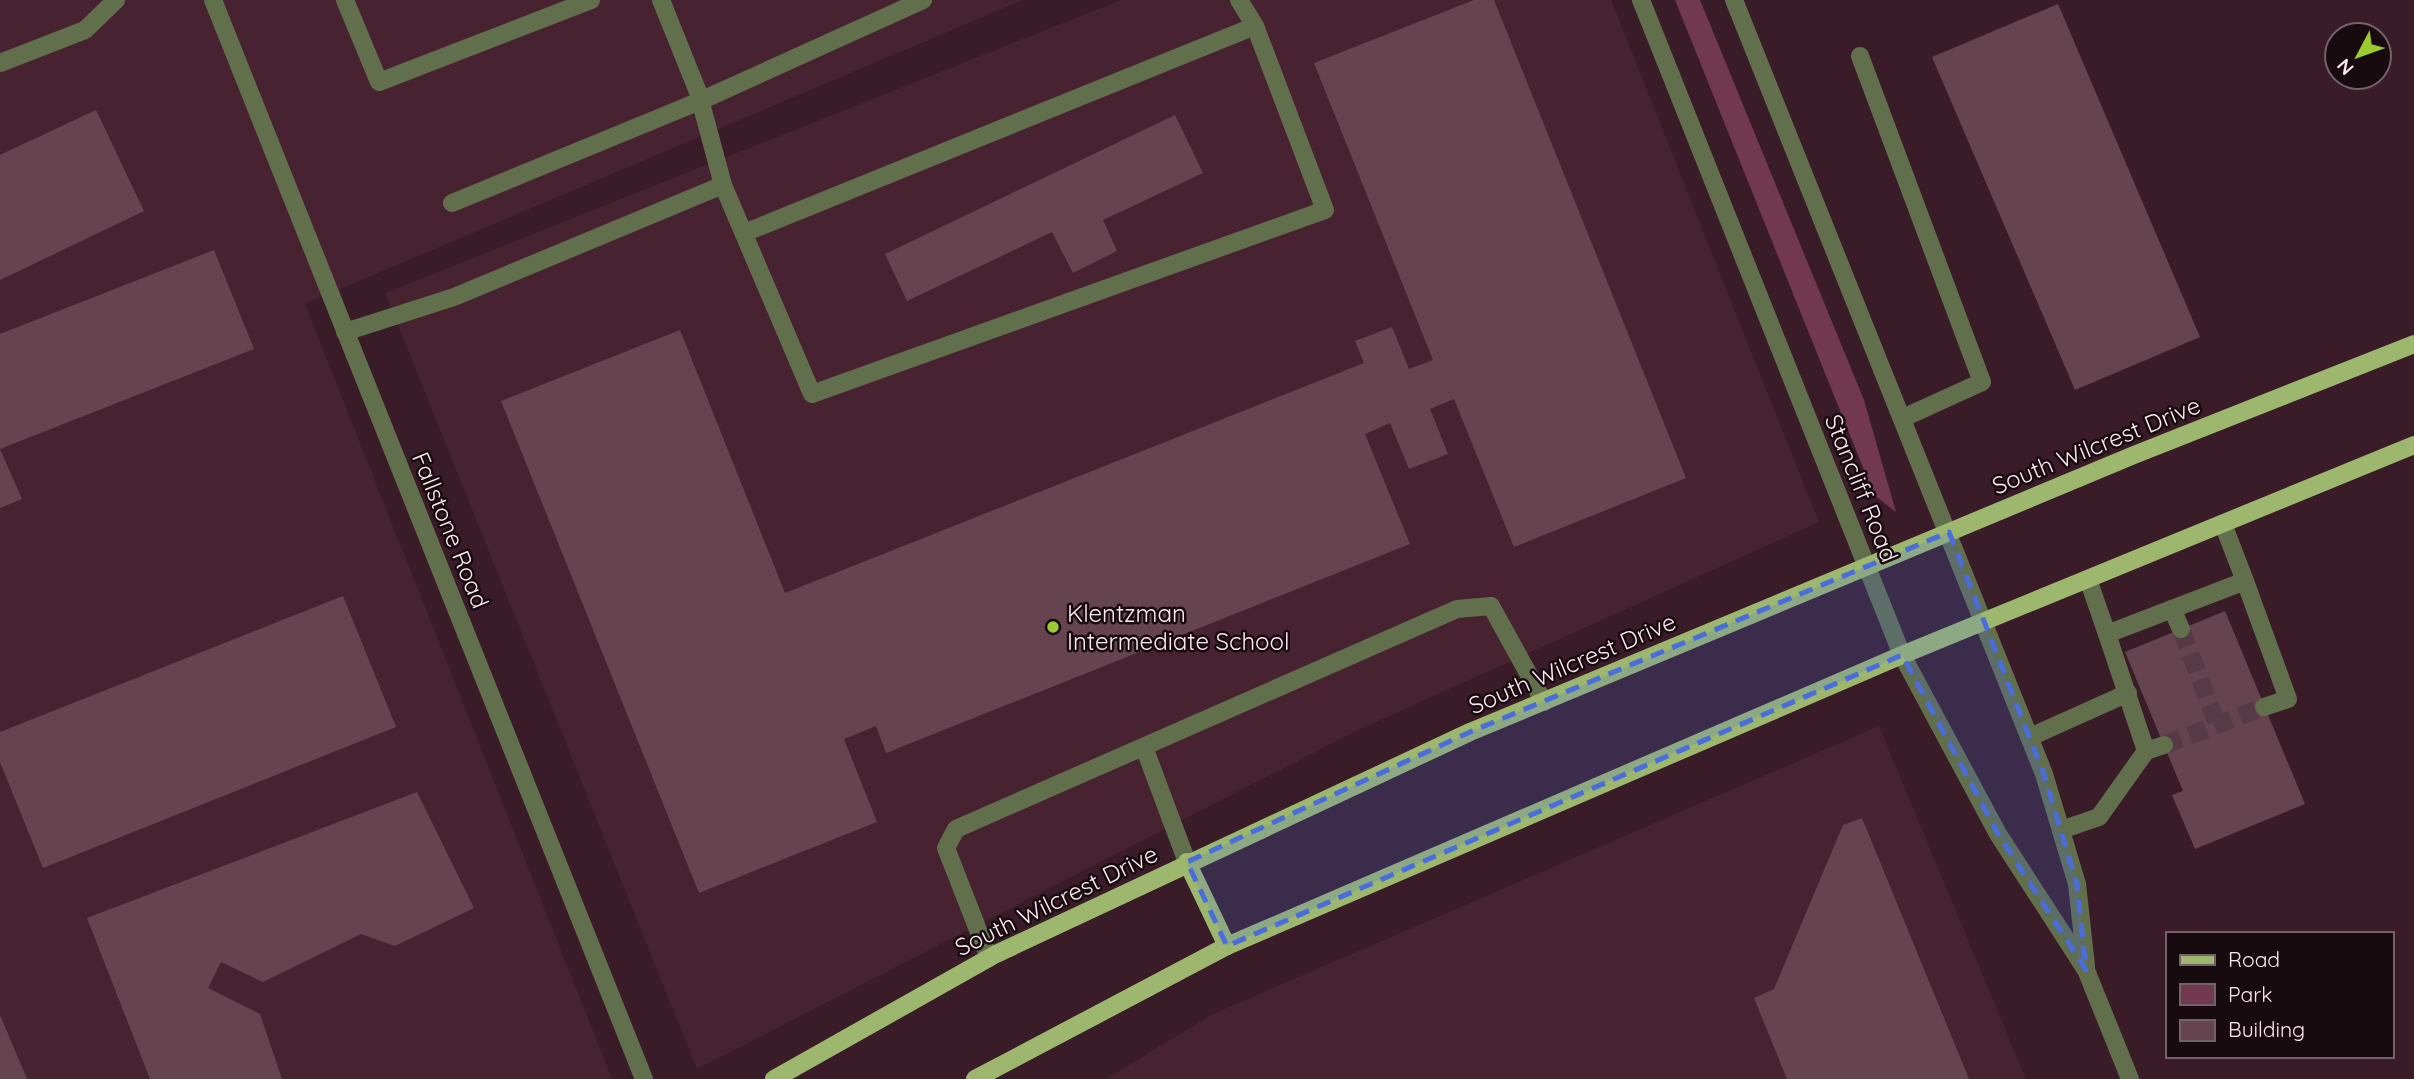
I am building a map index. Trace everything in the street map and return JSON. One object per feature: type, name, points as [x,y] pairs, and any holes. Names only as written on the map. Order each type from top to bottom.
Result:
[{"type":"main road","name":"South Wilcrest Drive","points":[[774,1079],[989,958],[1187,862],[1470,732],[2134,454],[2414,344]]},
{"type":"main road","points":[[975,1079],[1227,946],[1902,655],[2414,445]]},
{"type":"main road","points":[[1187,862],[1227,946]]},
{"type":"street","points":[[0,63],[85,30],[116,0]]},
{"type":"street","name":"Fallstone Road","points":[[212,0],[644,1079]]},
{"type":"street","points":[[345,0],[379,82],[591,0]]},
{"type":"street","points":[[661,0],[700,101],[723,185],[812,394],[1325,210],[1255,26],[1239,0]]},
{"type":"street","points":[[452,203],[700,101],[923,0]]},
{"type":"street","name":"Stancliff Road","points":[[1641,0],[1902,655],[1998,834],[2086,970],[2130,1079]]},
{"type":"street","name":"Stancliff Road","points":[[1734,0],[2029,737],[2077,884],[2086,970]]},
{"type":"street","points":[[744,233],[1255,26]]},
{"type":"street","points":[[1860,56],[1982,382],[1903,418]]},
{"type":"street","points":[[345,332],[454,297],[723,185]]},
{"type":"street","points":[[2222,524],[2288,699],[2264,707]]},
{"type":"street","points":[[2088,579],[2146,751]]},
{"type":"street","points":[[2107,634],[2245,580]]},
{"type":"street","points":[[989,958],[946,848],[956,829],[1457,609],[1491,606],[1544,702]]},
{"type":"street","points":[[2172,609],[2181,629]]},
{"type":"street","points":[[2029,737],[2128,693]]},
{"type":"street","points":[[2061,830],[2099,817],[2146,751],[2164,745]]},
{"type":"street","points":[[1144,747],[1187,862]]},
{"type":"highlighted area","points":[[1949,532],[2044,774],[2077,884],[2086,970],[1998,834],[1902,655],[1227,946],[1187,862],[1470,732]]},
{"type":"shaded area","points":[[0,0],[1023,0],[305,304],[612,1079],[0,1079]]},
{"type":"shaded area","name":"Klentzman Intermediate School","points":[[1121,0],[1611,0],[1819,522],[1354,732],[697,1069],[385,293]]},
{"type":"shaded area","points":[[1879,726],[2026,1079],[1106,1079],[1213,1014]]},
{"type":"green space","points":[[1675,0],[1700,0],[1864,400],[1896,512],[1874,495]]},
{"type":"building","points":[[1474,0],[1494,0],[1686,478],[1514,547],[1454,399],[1430,409],[1448,454],[1409,469],[1390,423],[1365,434],[1410,544],[886,753],[876,726],[844,739],[877,822],[699,893],[501,401],[680,330],[785,593],[1364,363],[1355,341],[1392,327],[1409,369],[1433,360],[1314,63]]},
{"type":"building","points":[[2058,4],[2200,337],[2075,390],[1932,57]]},
{"type":"building","points":[[96,110],[144,211],[0,280],[0,155]]},
{"type":"building","points":[[1175,115],[1203,173],[1103,220],[1117,251],[1073,273],[1052,232],[907,301],[885,254]]},
{"type":"building","points":[[214,250],[254,349],[0,449],[0,334]]},
{"type":"building","points":[[0,449],[22,499],[0,508]]},
{"type":"building","points":[[343,596],[396,727],[43,868],[0,762],[0,732]]},
{"type":"building","points":[[2225,611],[2305,804],[2195,849],[2172,795],[2183,791],[2125,652]]},
{"type":"building","points":[[417,792],[474,908],[395,946],[361,934],[263,982],[221,962],[208,988],[260,1014],[282,1079],[150,1079],[87,918]]},
{"type":"building","points":[[1862,818],[1969,1079],[1787,1079],[1754,998],[1774,989],[1843,825]]},
{"type":"building","points":[[0,1015],[27,1079],[0,1079]]},
{"type":"tunnel","points":[[2181,629],[2217,724]]},
{"type":"tunnel","points":[[2164,745],[2264,707]]},
{"type":"place","name":"Klentzman Intermediate School","points":[[1053,627]]}]
